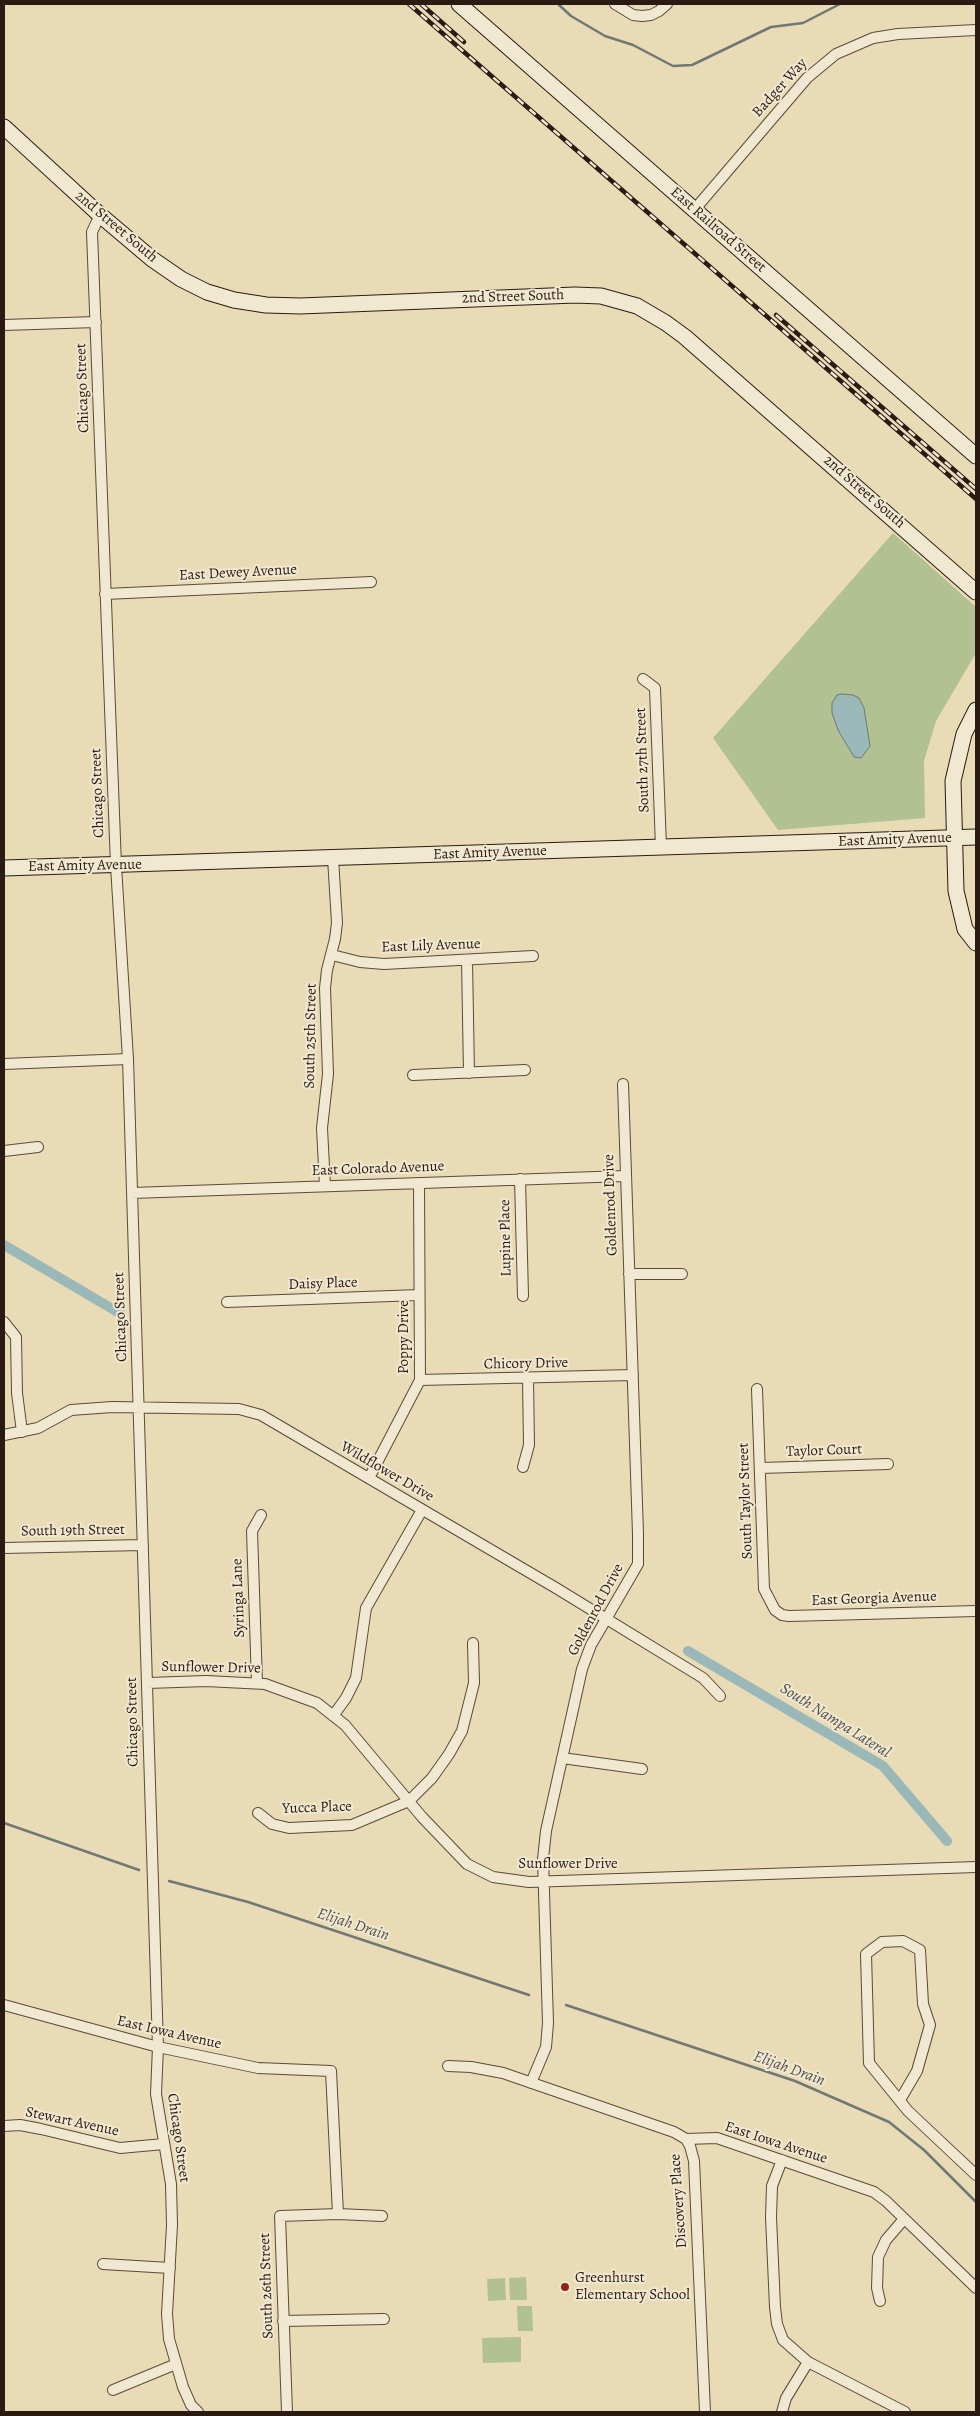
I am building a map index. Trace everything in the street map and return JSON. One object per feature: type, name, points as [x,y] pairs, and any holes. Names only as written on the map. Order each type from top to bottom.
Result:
[{"type":"street","name":"East Railroad Street","points":[[459,4],[976,456]]},
{"type":"street","points":[[614,4],[633,14],[642,16],[659,11],[667,4]]},
{"type":"street","name":"Badger Way","points":[[694,209],[807,78],[836,54],[866,41],[882,37],[976,30]]},
{"type":"street","name":"2nd Street South","points":[[4,127],[100,215],[152,259],[181,279],[207,292],[234,300],[266,305],[300,306],[575,295],[600,296],[637,306],[685,337],[976,592]]},
{"type":"street","name":"Chicago Street","points":[[100,215],[92,232],[116,866],[128,1059],[158,2047],[156,2094],[171,2184],[172,2225],[167,2314],[169,2339],[183,2387],[191,2405],[198,2412]]},
{"type":"street","points":[[4,325],[96,322]]},
{"type":"street","name":"East Dewey Avenue","points":[[105,594],[371,582]]},
{"type":"street","name":"South 27th Street","points":[[643,679],[656,688],[661,847]]},
{"type":"street","points":[[976,710],[964,734],[953,781],[956,891],[965,929],[976,943]]},
{"type":"street","name":"East Amity Avenue","points":[[4,868],[116,866],[976,837]]},
{"type":"street","name":"South 25th Street","points":[[325,1186],[322,1128],[328,1074],[325,988],[337,923],[333,858]]},
{"type":"street","name":"East Lily Avenue","points":[[332,955],[360,962],[384,964],[533,956]]},
{"type":"street","points":[[467,960],[469,1073]]},
{"type":"street","points":[[4,1064],[128,1059]]},
{"type":"street","points":[[413,1075],[525,1070]]},
{"type":"street","name":"Goldenrod Drive","points":[[531,2082],[546,2047],[548,2024],[543,1882],[546,1832],[582,1669],[605,1619],[638,1564],[623,1084]]},
{"type":"street","points":[[4,1150],[38,1148]]},
{"type":"street","name":"East Colorado Avenue","points":[[132,1193],[625,1176]]},
{"type":"street","name":"Lupine Place","points":[[520,1179],[523,1296]]},
{"type":"street","name":"Poppy Drive","points":[[369,1478],[382,1449],[420,1380],[419,1183]]},
{"type":"street","points":[[629,1274],[682,1274]]},
{"type":"street","name":"Daisy Place","points":[[227,1302],[419,1295]]},
{"type":"street","points":[[4,1322],[16,1337],[17,1393],[22,1432]]},
{"type":"street","name":"Chicory Drive","points":[[420,1380],[528,1379],[633,1375]]},
{"type":"street","points":[[523,1467],[529,1445],[528,1379]]},
{"type":"street","name":"South Taylor Street","points":[[757,1389],[764,1589],[775,1610]]},
{"type":"street","name":"Wildflower Drive","points":[[4,1435],[38,1428],[71,1410],[138,1408],[239,1409],[261,1415],[703,1678],[720,1696]]},
{"type":"street","name":"Taylor Court","points":[[761,1468],[888,1464]]},
{"type":"street","points":[[333,1716],[346,1698],[356,1678],[366,1608],[422,1510]]},
{"type":"street","name":"Syringa Lane","points":[[256,1683],[252,1531],[261,1515]]},
{"type":"street","name":"South 19th Street","points":[[4,1548],[143,1545]]},
{"type":"street","name":"East Georgia Avenue","points":[[775,1610],[782,1615],[789,1616],[976,1611]]},
{"type":"street","points":[[409,1802],[432,1778],[462,1731],[474,1683],[473,1643]]},
{"type":"street","name":"Sunflower Drive","points":[[148,1682],[206,1681],[256,1683],[291,1692],[317,1703],[345,1726],[409,1802],[467,1864],[494,1878],[543,1882],[976,1867]]},
{"type":"street","points":[[562,1758],[642,1769]]},
{"type":"street","name":"Yucca Place","points":[[258,1813],[272,1824],[289,1828],[352,1825],[409,1802]]},
{"type":"street","points":[[900,2100],[917,2071],[930,2025],[923,2004],[920,1950],[903,1941],[882,1942],[866,1954],[869,2063],[908,2111],[976,2175]]},
{"type":"street","name":"East Iowa Avenue","points":[[4,2005],[158,2047],[258,2068],[331,2071],[338,2214]]},
{"type":"street","points":[[448,2066],[493,2071],[531,2082],[674,2132],[686,2140]]},
{"type":"street","name":"Stewart Avenue","points":[[4,2126],[20,2125],[40,2128],[120,2148],[164,2144]]},
{"type":"street","name":"East Iowa Avenue","points":[[686,2140],[717,2138],[874,2192],[976,2288]]},
{"type":"street","name":"Discovery Place","points":[[686,2140],[690,2146],[694,2162],[705,2412]]},
{"type":"street","points":[[782,2160],[772,2186],[771,2217],[775,2307],[777,2324],[783,2340],[808,2362],[905,2412]]},
{"type":"street","name":"South 26th Street","points":[[287,2412],[280,2216],[338,2214],[382,2216]]},
{"type":"street","points":[[880,2300],[877,2288],[878,2257],[886,2240],[904,2219]]},
{"type":"street","points":[[103,2264],[170,2268]]},
{"type":"street","points":[[284,2321],[384,2319]]},
{"type":"street","points":[[782,2412],[786,2398],[808,2362]]},
{"type":"street","points":[[113,2390],[176,2364]]},
{"type":"green space","points":[[893,533],[976,607],[976,653],[936,721],[924,761],[925,818],[778,830],[713,738]]},
{"type":"green space","points":[[526,2277],[527,2300],[510,2300],[509,2278]]},
{"type":"green space","points":[[505,2278],[506,2300],[488,2301],[487,2279]]},
{"type":"green space","points":[[517,2306],[532,2306],[533,2331],[518,2331]]},
{"type":"green space","points":[[521,2337],[521,2362],[483,2363],[482,2338]]},
{"type":"water","points":[[837,695],[853,695],[859,698],[864,708],[870,746],[861,758],[854,757],[838,730],[832,713],[832,703]]},
{"type":"waterway","points":[[558,4],[571,16],[605,36],[633,45],[673,66],[692,65],[771,27],[803,23],[840,4]]},
{"type":"waterway","name":"South Nampa Lateral","points":[[4,1245],[121,1314]]},
{"type":"waterway","name":"South Nampa Lateral","points":[[688,1651],[883,1766],[947,1841]]},
{"type":"waterway","name":"Elijah Drain","points":[[4,1823],[139,1870]]},
{"type":"waterway","name":"Elijah Drain","points":[[169,1881],[248,1902],[529,1995]]},
{"type":"waterway","name":"Elijah Drain","points":[[566,2005],[795,2081],[889,2122],[924,2150],[976,2202]]},
{"type":"railway","points":[[409,4],[976,499]]},
{"type":"railway","points":[[421,4],[464,42]]},
{"type":"railway","points":[[776,315],[976,489]]},
{"type":"place","name":"Greenhurst Elementary School","points":[[565,2287]]}]
